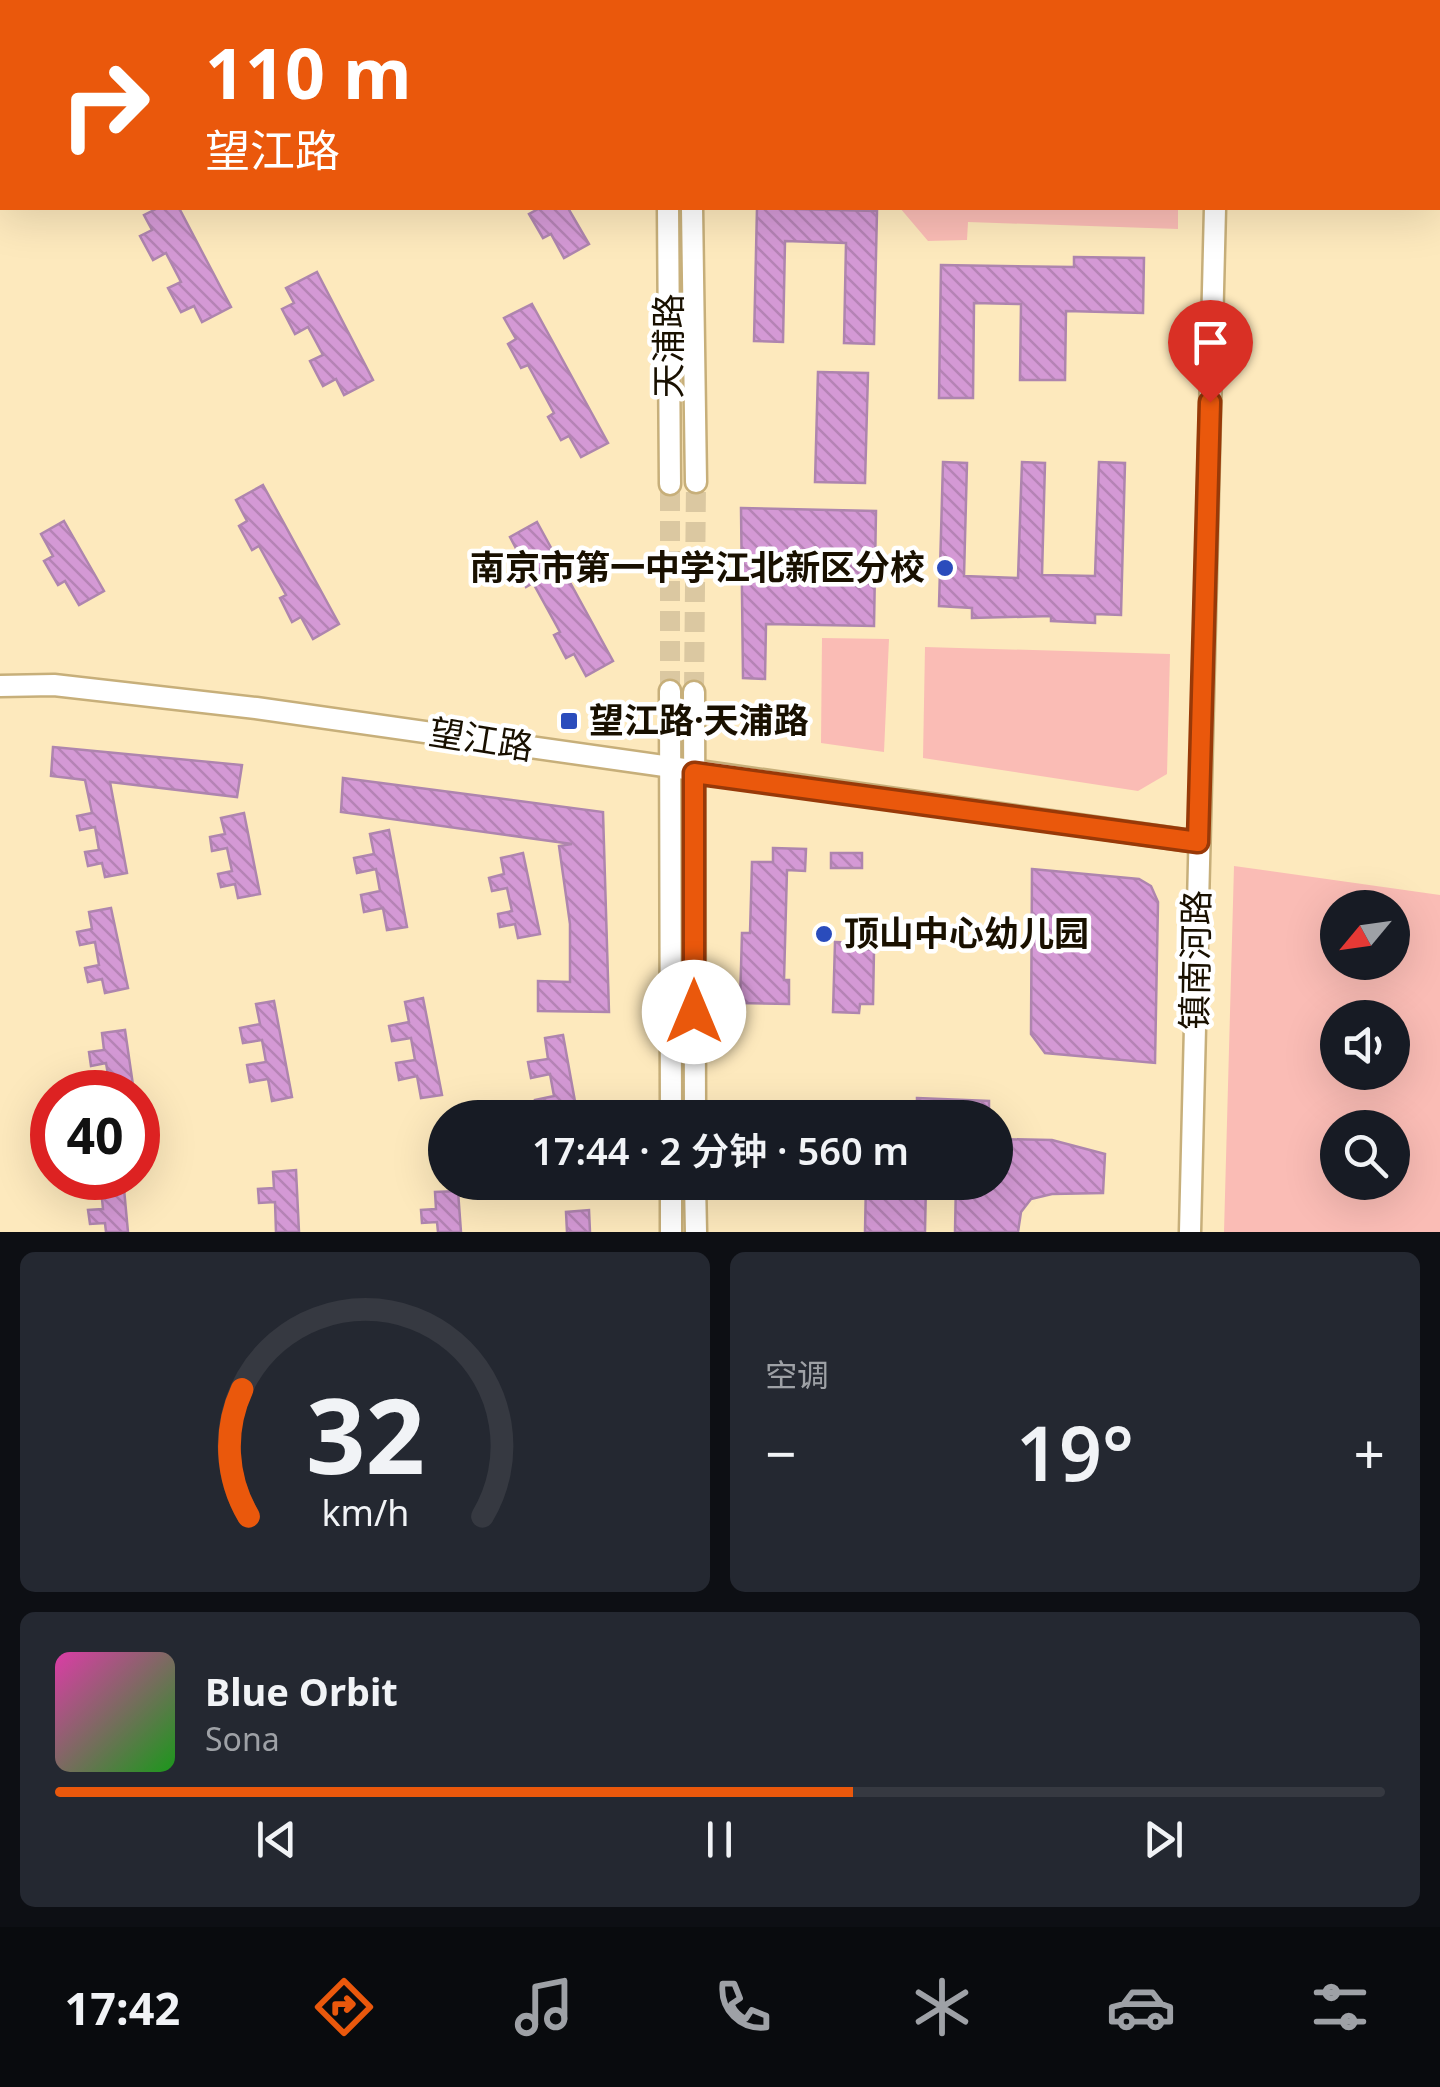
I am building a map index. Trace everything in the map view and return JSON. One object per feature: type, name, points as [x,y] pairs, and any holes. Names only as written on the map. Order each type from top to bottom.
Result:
[{"type":"street","name":"天浦路","points":[[668,210],[670,484]]},
{"type":"street","name":"天浦路","points":[[692,210],[696,482]]},
{"type":"street","name":"镇南河路","points":[[1190,1232],[1216,210]]},
{"type":"street","name":"望江路","points":[[0,686],[54,686],[256,708],[669,770],[1198,842]]},
{"type":"street","points":[[670,692],[671,1100]]},
{"type":"street","points":[[694,692],[695,1100]]},
{"type":"street","points":[[671,1200],[671,1232]]},
{"type":"street","points":[[695,1200],[696,1232]]},
{"type":"shaded area","points":[[902,210],[1178,210],[1178,229],[968,222],[967,240],[928,241]]},
{"type":"shaded area","points":[[822,638],[889,639],[884,752],[821,743]]},
{"type":"shaded area","points":[[925,647],[1170,654],[1167,774],[1138,791],[923,758]]},
{"type":"shaded area","points":[[1234,866],[1404,890],[1320,890],[1320,980],[1410,980],[1410,891],[1440,895],[1440,1232],[1224,1232]]},
{"type":"building","points":[[154,210],[180,210],[231,307],[202,322],[194,306],[181,312],[168,288],[181,282],[166,253],[153,260],[140,236],[152,230],[144,215]]},
{"type":"building","points":[[536,210],[569,210],[589,244],[564,258],[551,234],[543,238],[529,214]]},
{"type":"building","points":[[757,210],[877,211],[874,344],[844,343],[846,243],[785,241],[783,342],[754,341]]},
{"type":"building","points":[[1074,257],[1144,258],[1143,313],[1066,311],[1065,380],[1020,380],[1021,304],[974,303],[973,398],[939,398],[941,265],[1074,267]]},
{"type":"building","points":[[317,272],[373,380],[344,395],[336,379],[323,386],[310,361],[323,355],[308,327],[295,334],[282,309],[294,303],[286,288]]},
{"type":"building","points":[[532,304],[608,443],[581,457],[569,436],[561,440],[548,417],[554,413],[528,365],[521,368],[508,344],[516,339],[504,318]]},
{"type":"building","points":[[818,372],[868,373],[865,483],[815,482]]},
{"type":"building","points":[[943,462],[967,463],[964,576],[1018,578],[1022,462],[1045,463],[1042,575],[1095,576],[1099,462],[1125,463],[1121,615],[1095,614],[1095,623],[1051,621],[1051,616],[972,618],[972,608],[939,606]]},
{"type":"building","points":[[263,485],[339,624],[313,639],[301,617],[292,622],[280,598],[286,595],[259,546],[252,550],[239,526],[247,521],[236,500]]},
{"type":"building","points":[[741,508],[876,511],[874,626],[766,624],[765,679],[743,678]]},
{"type":"building","points":[[64,521],[104,591],[79,605],[65,581],[58,585],[44,561],[53,556],[41,534]]},
{"type":"building","points":[[537,522],[613,661],[586,676],[574,654],[566,658],[554,635],[560,632],[533,583],[526,587],[513,562],[521,558],[510,537]]},
{"type":"building","points":[[53,747],[242,765],[237,797],[110,782],[127,873],[105,877],[102,863],[88,866],[85,852],[99,850],[95,827],[80,830],[77,816],[92,813],[85,780],[51,776]]},
{"type":"building","points":[[343,778],[603,812],[609,1012],[538,1011],[538,981],[570,982],[570,924],[559,846],[572,844],[341,812]]},
{"type":"building","points":[[244,813],[260,894],[238,898],[235,884],[221,887],[218,874],[232,871],[227,848],[212,851],[210,837],[225,834],[221,818]]},
{"type":"building","points":[[389,830],[407,927],[387,930],[383,908],[364,912],[361,895],[380,891],[376,869],[357,873],[354,858],[374,854],[370,834]]},
{"type":"building","points":[[773,848],[806,849],[805,871],[787,870],[784,980],[789,980],[789,1004],[740,1003],[742,933],[750,933],[752,862],[773,862]]},
{"type":"building","points":[[523,853],[540,934],[518,938],[515,924],[500,927],[498,914],[512,911],[507,888],[492,891],[489,878],[504,874],[501,858]]},
{"type":"building","points":[[831,853],[862,853],[862,868],[831,868]]},
{"type":"building","points":[[1032,869],[1139,879],[1151,886],[1158,902],[1155,1063],[1045,1053],[1031,1034]]},
{"type":"building","points":[[111,908],[128,988],[105,993],[102,979],[88,982],[85,968],[99,965],[95,942],[80,945],[77,932],[92,929],[89,912]]},
{"type":"building","points":[[835,942],[861,943],[861,949],[874,950],[873,1004],[860,1004],[859,1013],[833,1012]]},
{"type":"building","points":[[423,998],[442,1095],[421,1098],[417,1076],[399,1080],[396,1063],[415,1060],[411,1038],[392,1041],[389,1026],[409,1022],[405,1002]]},
{"type":"building","points":[[274,1001],[292,1097],[272,1101],[268,1079],[250,1082],[247,1065],[266,1062],[262,1040],[243,1043],[240,1028],[260,1024],[256,1004]]},
{"type":"building","points":[[125,1030],[131,1070],[107,1070],[106,1063],[91,1066],[89,1052],[104,1050],[102,1033]]},
{"type":"building","points":[[563,1035],[575,1100],[535,1100],[554,1096],[550,1074],[531,1078],[528,1062],[548,1059],[545,1038]]},
{"type":"building","points":[[1013,1139],[1052,1140],[1105,1154],[1103,1193],[1052,1194],[1031,1199],[1021,1212],[1018,1232],[955,1232],[956,1200],[1013,1200]]},
{"type":"building","points":[[296,1170],[299,1232],[276,1232],[275,1202],[259,1203],[258,1189],[274,1188],[273,1172]]},
{"type":"building","points":[[102,1200],[125,1200],[128,1232],[106,1232],[105,1223],[90,1224],[88,1210],[103,1209]]},
{"type":"building","points":[[435,1200],[459,1200],[461,1232],[438,1232],[437,1222],[422,1223],[421,1210],[436,1209]]},
{"type":"building","points":[[866,1200],[926,1200],[925,1232],[865,1232]]},
{"type":"building","points":[[589,1210],[590,1232],[567,1232],[566,1212]]},
{"type":"tunnel","points":[[694,692],[696,482]]},
{"type":"tunnel","points":[[670,484],[670,691]]},
{"type":"place","name":"南京市第一中学江北新区分校","points":[[945,568]]},
{"type":"place","name":"望江路·天浦路","points":[[569,721]]},
{"type":"place","name":"顶山中心幼儿园","points":[[824,934]]},
{"type":"route","points":[[694,1012],[694,773],[1198,842],[1210,402]]}]
